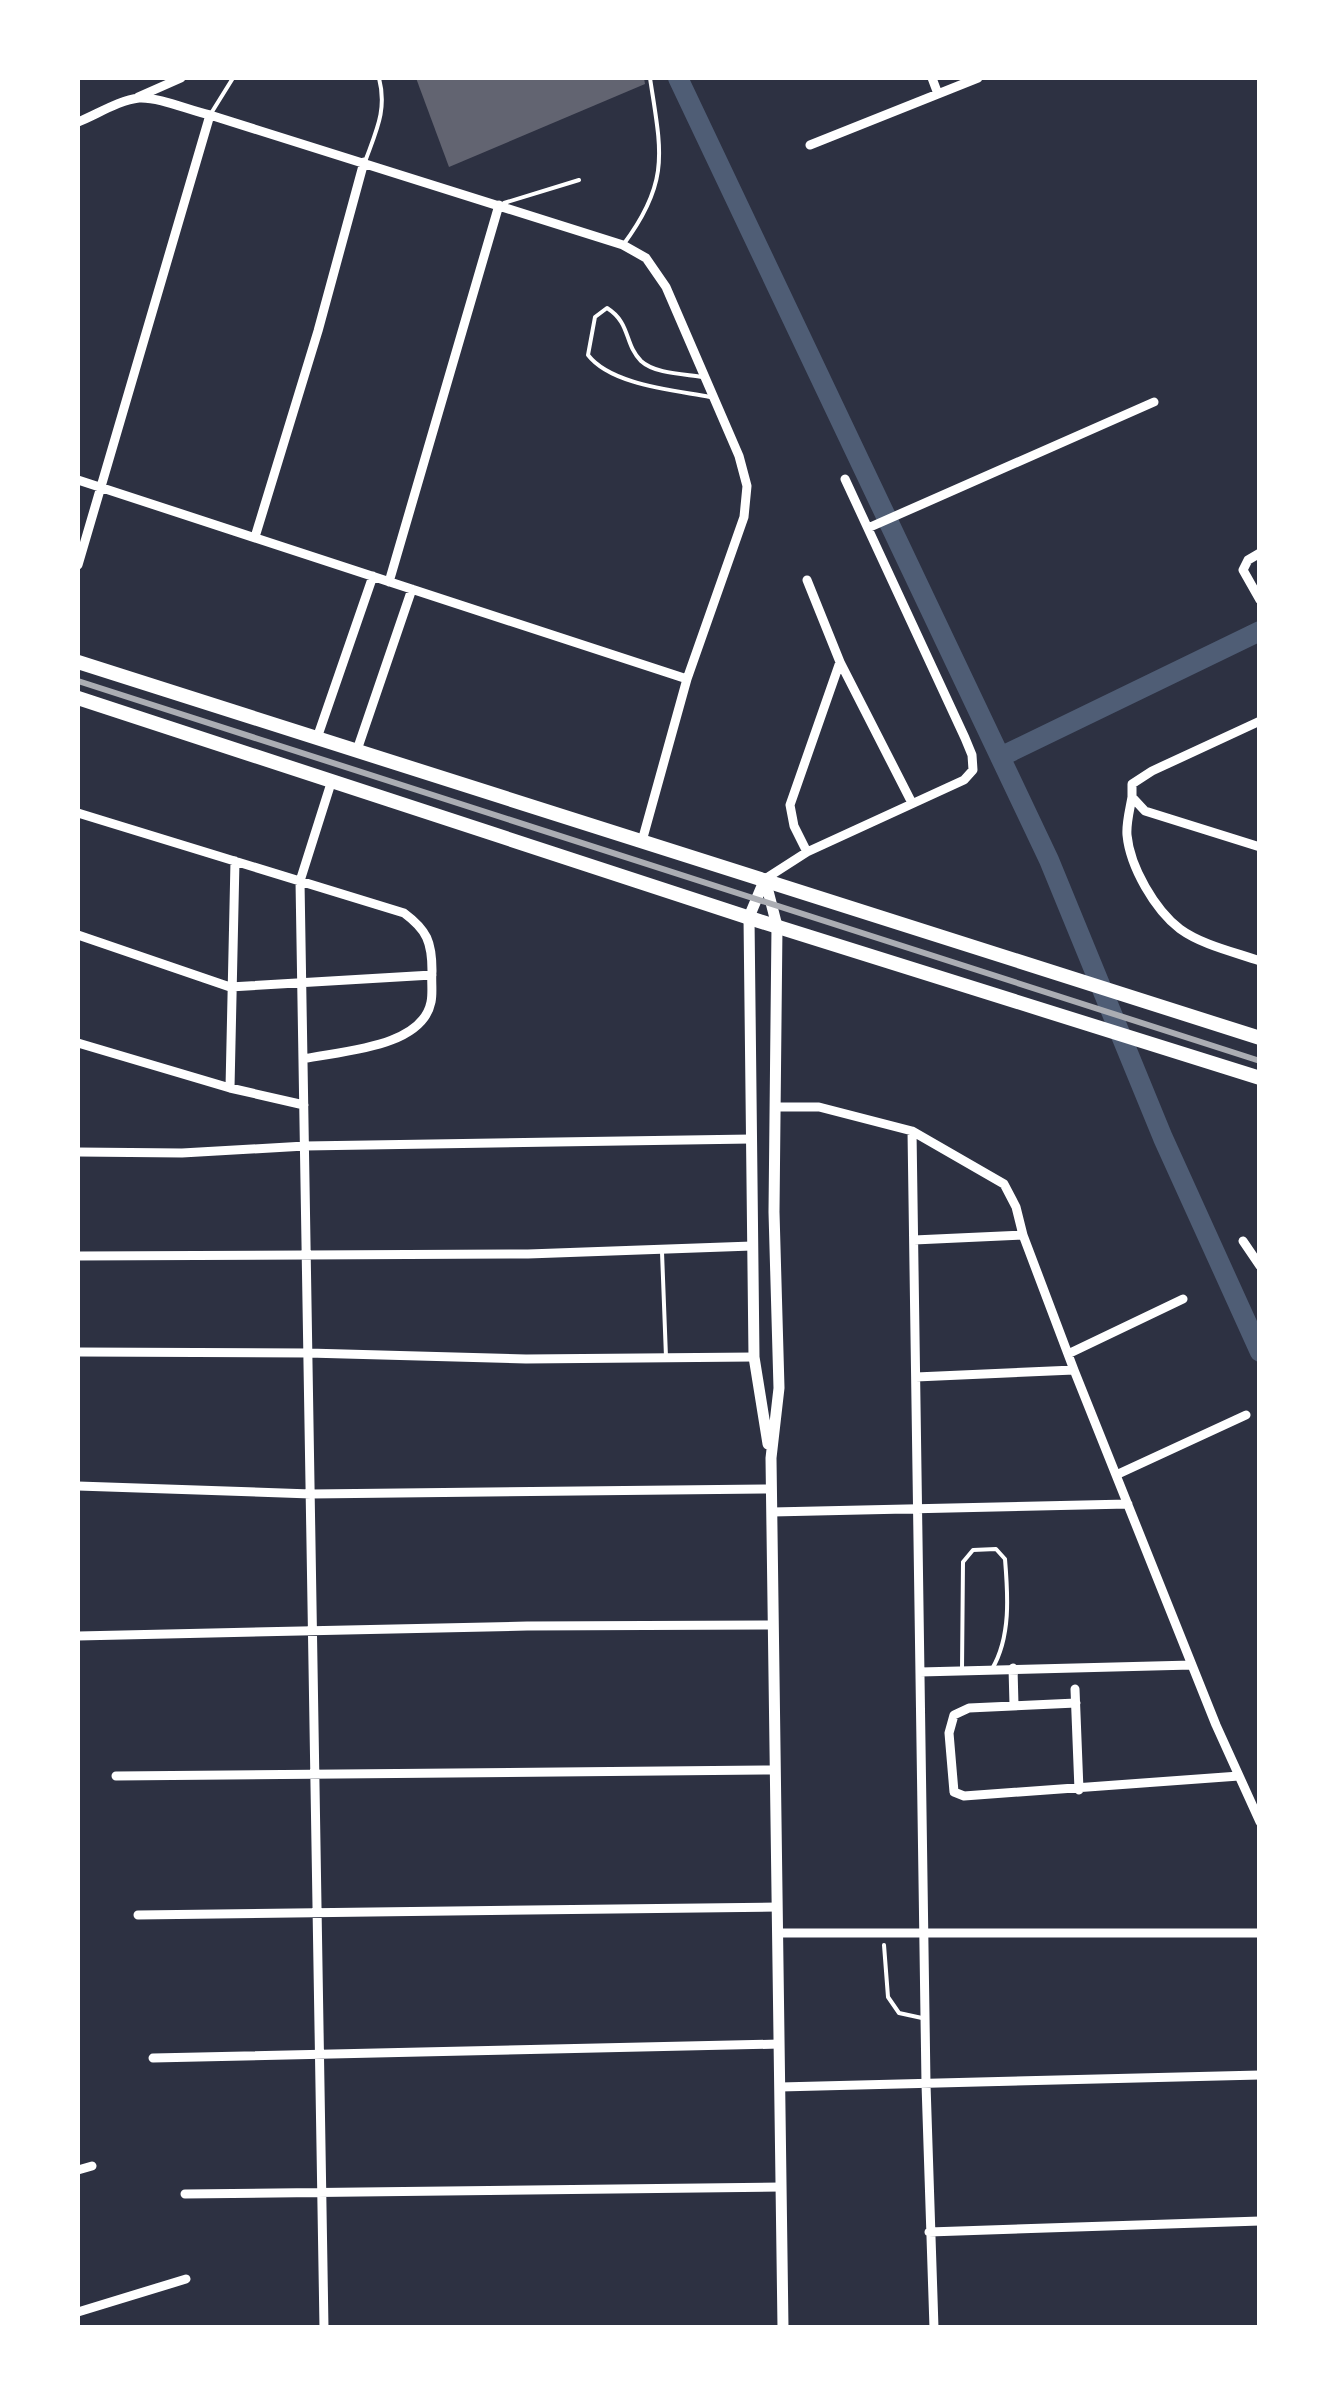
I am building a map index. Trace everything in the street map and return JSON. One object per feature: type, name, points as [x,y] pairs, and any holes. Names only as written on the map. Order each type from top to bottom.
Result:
[{"type":"main road","points":[[78,662],[1260,1038]]},
{"type":"main road","points":[[78,702],[1260,1078]]},
{"type":"street","points":[[78,122],[181,78]]},
{"type":"street","points":[[932,78],[938,94]]},
{"type":"street","points":[[810,146],[978,78]]},
{"type":"street","points":[[135,98],[158,99],[364,162],[623,245],[646,258],[666,288],[739,456],[747,486],[744,517],[687,679],[642,841]]},
{"type":"street","points":[[78,565],[210,115]]},
{"type":"street","points":[[254,537],[318,331],[364,162]]},
{"type":"street","points":[[389,582],[499,205]]},
{"type":"street","points":[[870,527],[1154,402]]},
{"type":"street","points":[[771,1458],[754,1357],[749,918],[765,879],[808,852],[964,780],[973,770],[972,755],[845,479]]},
{"type":"street","points":[[78,480],[687,679]]},
{"type":"street","points":[[1260,553],[1248,560],[1243,570],[1260,600]]},
{"type":"street","points":[[317,738],[372,576]]},
{"type":"street","points":[[808,580],[840,662],[912,804]]},
{"type":"street","points":[[357,750],[412,590]]},
{"type":"street","points":[[808,852],[794,826],[790,805],[840,662]]},
{"type":"street","points":[[1260,721],[1132,784],[1127,836],[1141,877],[1178,927],[1191,936],[1260,961]]},
{"type":"street","points":[[324,2328],[300,881],[332,780]]},
{"type":"street","points":[[1132,796],[1144,812],[1260,847]]},
{"type":"street","points":[[78,813],[404,913],[429,936],[431,1004],[423,1021],[396,1040],[303,1059]]},
{"type":"street","points":[[230,1088],[235,860]]},
{"type":"street","points":[[765,879],[776,926],[779,1388],[771,1489],[783,2328]]},
{"type":"street","points":[[78,935],[230,987],[432,975]]},
{"type":"street","points":[[78,1043],[230,1088],[304,1105]]},
{"type":"street","points":[[775,1107],[820,1108],[912,1131],[1004,1184],[1116,1475],[1260,1822]]},
{"type":"street","points":[[912,1131],[926,2084],[934,2328]]},
{"type":"street","points":[[78,1152],[182,1153],[305,1146],[751,1139]]},
{"type":"street","points":[[914,1240],[1023,1235]]},
{"type":"street","points":[[1243,1241],[1260,1266]]},
{"type":"street","points":[[78,1256],[528,1254],[752,1246]]},
{"type":"street","points":[[1068,1354],[1182,1299]]},
{"type":"street","points":[[78,1352],[526,1359],[754,1357]]},
{"type":"street","points":[[916,1377],[1074,1370]]},
{"type":"street","points":[[1116,1475],[1246,1415]]},
{"type":"street","points":[[78,1486],[310,1494],[771,1489]]},
{"type":"street","points":[[772,1512],[1128,1504]]},
{"type":"street","points":[[78,1636],[773,1624]]},
{"type":"street","points":[[920,1672],[1192,1664]]},
{"type":"street","points":[[1013,1668],[1014,1705]]},
{"type":"street","points":[[1075,1689],[1078,1790]]},
{"type":"street","points":[[1076,1704],[969,1708],[954,1714],[949,1734],[954,1792],[964,1796],[1078,1790],[1239,1776]]},
{"type":"street","points":[[116,1776],[775,1770]]},
{"type":"street","points":[[138,1915],[778,1906]]},
{"type":"street","points":[[778,1932],[1260,1933]]},
{"type":"street","points":[[153,2058],[779,2044]]},
{"type":"street","points":[[780,2087],[1260,2075]]},
{"type":"street","points":[[78,2170],[92,2166]]},
{"type":"street","points":[[184,2194],[781,2187]]},
{"type":"street","points":[[929,2232],[1260,2220]]},
{"type":"street","points":[[78,2312],[186,2279]]},
{"type":"lane","points":[[210,115],[233,78]]},
{"type":"lane","points":[[364,162],[383,116],[379,78]]},
{"type":"lane","points":[[623,245],[643,218],[656,190],[660,139],[650,78]]},
{"type":"lane","points":[[499,205],[578,180]]},
{"type":"lane","points":[[705,378],[642,362],[620,316],[607,308],[595,316],[588,356],[597,366],[655,387],[714,398]]},
{"type":"lane","points":[[662,1250],[666,1358]]},
{"type":"lane","points":[[962,1669],[963,1562],[968,1552],[996,1549],[1006,1559],[1006,1636],[992,1668]]},
{"type":"lane","points":[[884,1945],[888,1997],[892,2004],[899,2013],[926,2018]]},
{"type":"building","points":[[416,78],[644,78],[645,84],[449,167]]},
{"type":"waterway","points":[[678,78],[1049,860],[1163,1138],[1260,1352]]},
{"type":"waterway","points":[[1000,757],[1260,631]]},
{"type":"railway","points":[[78,681],[1260,1061]]}]
